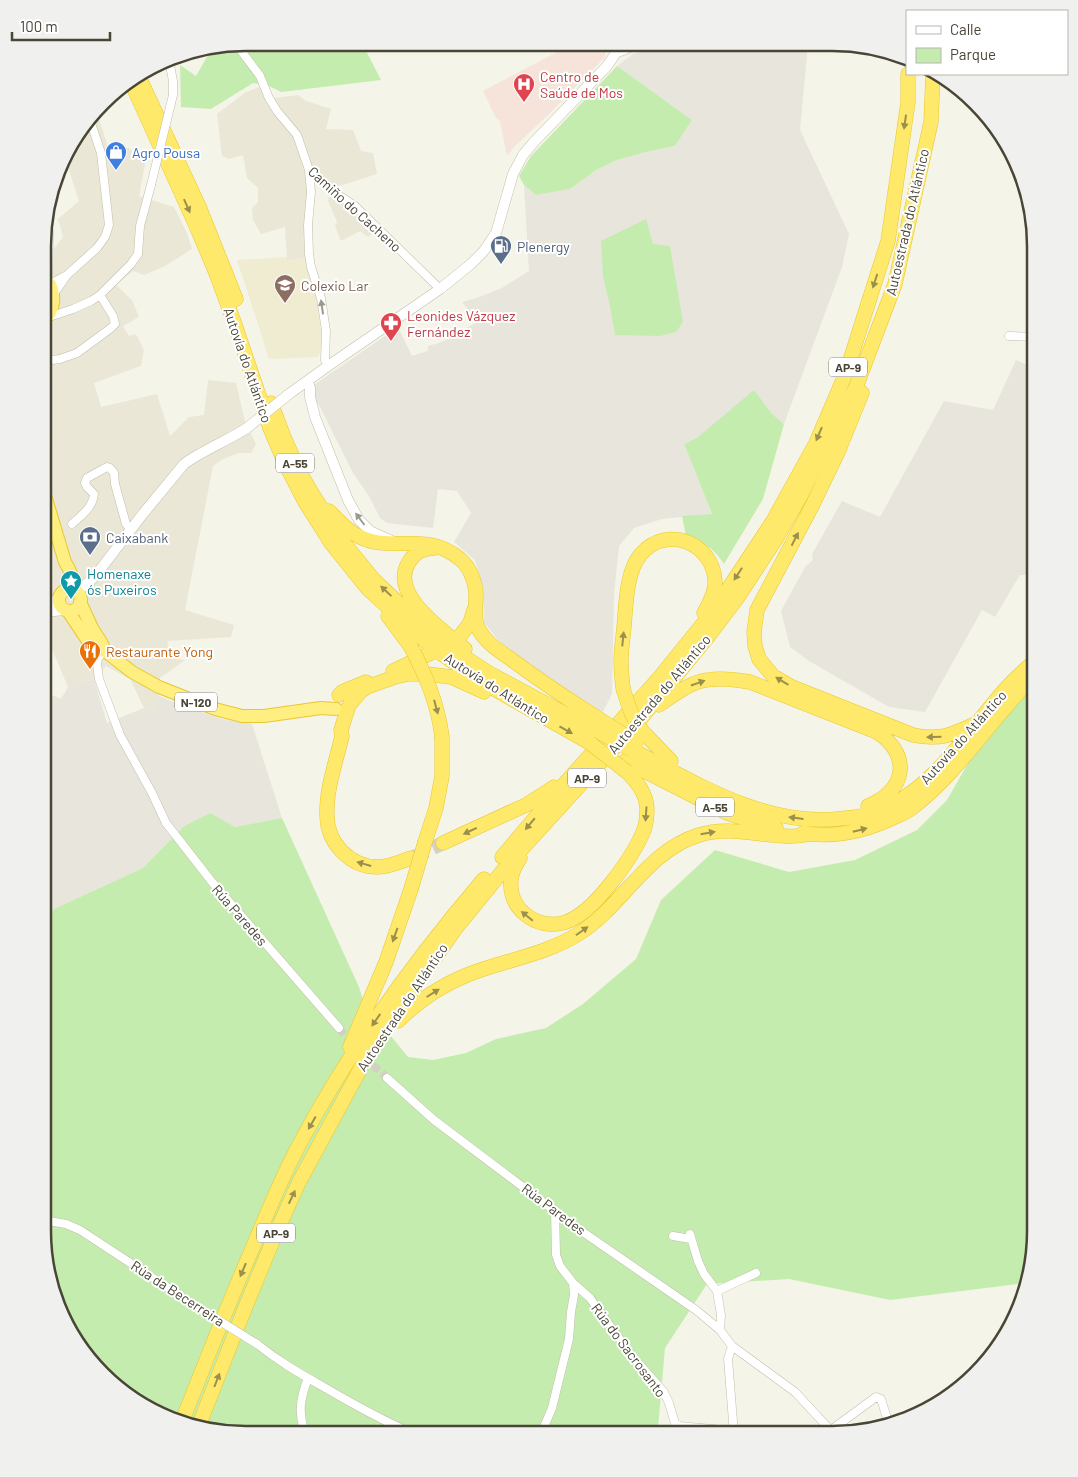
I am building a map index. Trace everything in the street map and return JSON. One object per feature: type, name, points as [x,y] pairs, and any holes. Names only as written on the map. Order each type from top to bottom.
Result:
[{"type":"highway","name":"Autoestrada do Atlántico","points":[[185,1415],[229,1302],[274,1197],[298,1147],[345,1064],[415,964],[452,916],[573,774],[660,677],[715,609],[773,521],[816,443],[846,373],[888,241],[908,102],[908,75]]},
{"type":"highway","name":"Autoestrada do Atlántico","points":[[202,1420],[245,1308],[298,1184],[371,1049],[456,928],[510,862],[642,717],[707,638],[738,597],[795,506],[856,387],[895,284],[931,122],[933,79]]},
{"type":"highway","name":"Autovía do Atlántico","points":[[141,82],[200,209],[222,263],[265,387],[299,471],[312,495],[343,542],[374,580],[438,640],[489,673],[604,728],[633,752],[727,813],[774,828],[812,834],[834,835],[876,826],[910,810],[954,769],[1027,683]]},
{"type":"highway","name":"Autovía do Atlántico","points":[[134,88],[216,273],[270,428],[305,502],[331,542],[368,589],[433,648],[487,685],[590,743],[633,752],[708,789],[751,807],[775,815],[810,819],[843,818],[856,817],[882,809],[916,789],[950,756],[1013,681],[1027,668]]},
{"type":"highway","points":[[895,284],[882,339],[838,452],[758,610],[754,632],[755,646],[759,659],[773,676],[792,687],[912,735],[925,737],[943,736],[979,722]]},
{"type":"highway","points":[[312,495],[348,530],[357,536],[374,542],[431,544],[446,550],[460,559],[470,571],[475,588],[476,624],[482,634],[495,648],[604,728]]},
{"type":"highway","name":"N-120","points":[[51,515],[65,562],[74,582],[69,599],[90,644],[96,649],[104,652],[138,676],[188,699],[242,716],[264,716],[326,708],[342,703]]},
{"type":"highway","points":[[532,838],[512,875],[511,885],[515,903],[525,915],[534,921],[544,924],[556,924],[575,918],[611,883],[632,852],[644,829],[647,806],[641,789],[634,779],[633,752],[640,730],[631,712],[623,688],[621,660],[628,587],[633,568],[640,554],[654,543],[684,540],[701,549],[712,564],[715,583],[711,601],[699,627]]},
{"type":"highway","points":[[446,550],[430,548],[412,558],[406,568],[405,585],[408,594],[416,605],[489,673]]},
{"type":"highway","points":[[336,1080],[386,962],[412,889],[436,808],[442,770],[440,720],[429,684],[411,647],[368,589]]},
{"type":"highway","points":[[476,605],[472,618],[462,634],[471,630],[482,634]]},
{"type":"highway","points":[[342,736],[342,703],[367,686],[431,653]]},
{"type":"highway","points":[[1013,681],[1019,668],[1027,660]]},
{"type":"highway","points":[[411,858],[391,865],[377,867],[364,865],[349,858],[341,851],[333,841],[328,828],[329,790],[342,736],[358,704],[365,695],[384,678],[408,674],[427,674],[451,677],[465,682],[528,714],[542,716]]},
{"type":"highway","points":[[642,717],[682,689],[708,679],[720,678],[750,682],[877,732],[886,738],[897,752],[901,768],[899,779],[893,789],[881,800],[843,818]]},
{"type":"highway","points":[[910,810],[937,796],[952,782],[1027,695]]},
{"type":"highway","points":[[633,752],[672,761],[698,777],[708,789]]},
{"type":"highway","points":[[443,843],[543,796],[573,774]]},
{"type":"highway","points":[[371,1049],[411,1008],[441,988],[468,975],[555,947],[582,932],[606,912],[659,856],[685,840],[700,835],[730,831],[787,836],[812,834]]},
{"type":"street","name":"Camiño do Cacheno","points":[[242,51],[260,76],[269,98],[297,135],[309,170],[334,192],[355,206],[440,289]]},
{"type":"street","points":[[51,608],[69,599],[89,582],[184,464],[247,428],[306,381],[327,361],[440,289],[471,264],[490,243],[496,233],[513,174],[523,155],[608,66],[614,51]]},
{"type":"street","points":[[51,317],[82,306],[100,295],[132,264],[138,254],[140,226],[173,95],[174,88],[170,67]]},
{"type":"street","points":[[51,288],[97,248],[105,237],[109,225],[101,153],[92,127]]},
{"type":"street","points":[[309,170],[311,192],[308,225],[309,254],[321,298],[326,331],[327,361]]},
{"type":"street","points":[[51,288],[67,275]]},
{"type":"street","points":[[51,293],[55,309],[65,312]]},
{"type":"street","points":[[51,360],[77,353],[115,324],[113,316],[100,295]]},
{"type":"street","points":[[1009,336],[1027,337]]},
{"type":"street","points":[[306,381],[310,388],[310,397],[316,417],[348,500],[359,520],[370,531],[400,544]]},
{"type":"street","points":[[72,524],[87,511],[93,501],[94,494],[85,483],[87,478],[107,467],[114,473],[126,524],[131,529]]},
{"type":"street","name":"Rúa Paredes","points":[[104,652],[98,658],[99,680],[120,735],[166,822],[212,882],[339,1028]]},
{"type":"street","name":"Rúa Paredes","points":[[387,1078],[434,1120],[580,1230],[696,1310],[723,1333]]},
{"type":"street","points":[[544,1426],[552,1408],[569,1339],[574,1295],[573,1283],[560,1266],[556,1255],[555,1210]]},
{"type":"street","name":"Rúa da Becerreira","points":[[51,1222],[66,1224],[80,1230],[257,1344],[277,1361],[369,1413],[396,1426]]},
{"type":"street","points":[[672,1236],[691,1237],[704,1274],[718,1292],[723,1333],[732,1346],[795,1392],[827,1426]]},
{"type":"street","points":[[718,1292],[756,1273]]},
{"type":"street","name":"Rúa do Sacrosanto","points":[[573,1283],[590,1298],[631,1355],[664,1392],[674,1423],[679,1426]]},
{"type":"street","points":[[732,1346],[728,1360],[733,1426]]},
{"type":"street","points":[[303,1426],[300,1411],[302,1393],[308,1378]]},
{"type":"street","points":[[841,1425],[876,1397],[881,1399],[887,1417]]},
{"type":"shaded area","name":"Centro de Saúde de Mos","points":[[559,51],[606,51],[605,57],[507,156],[500,121],[496,118],[483,91]]},
{"type":"shaded area","points":[[643,51],[807,51],[800,130],[849,234],[842,267],[784,424],[771,413],[698,437],[684,444],[712,514],[662,519],[634,528],[619,546],[614,594],[612,694],[603,712],[507,650],[484,623],[483,587],[475,560],[454,542],[471,513],[457,491],[438,489],[433,528],[387,523],[380,518],[369,496],[353,473],[320,407],[308,389],[398,327],[412,356],[428,351],[428,346],[442,342],[477,322],[462,302],[502,288],[529,271],[524,185],[536,195],[569,189],[596,170],[617,160],[675,146],[692,120],[617,66],[633,54]]},
{"type":"shaded area","points":[[259,87],[275,98],[298,95],[306,101],[331,109],[326,129],[353,130],[361,151],[373,153],[377,174],[339,186],[337,189],[381,225],[368,237],[360,231],[341,241],[335,226],[337,222],[328,201],[330,193],[308,175],[307,257],[287,261],[285,227],[261,234],[253,220],[252,208],[258,202],[258,188],[247,178],[243,155],[229,159],[222,156],[217,114],[246,92]]},
{"type":"shaded area","points":[[99,119],[108,147],[129,148],[145,164],[139,196],[174,207],[187,233],[192,249],[165,266],[144,275],[133,271],[116,285],[132,300],[139,317],[123,326],[129,336],[136,334],[144,350],[141,366],[94,383],[101,407],[157,394],[170,436],[189,417],[204,415],[208,380],[236,383],[245,421],[256,444],[251,453],[238,453],[221,460],[213,466],[185,610],[234,625],[231,637],[167,641],[172,658],[185,660],[160,678],[159,696],[154,709],[144,708],[130,679],[106,666],[94,679],[68,687],[51,647],[51,252],[63,237],[58,219],[79,201],[68,167],[84,138]]},
{"type":"shaded area","name":"Colexio Lar","points":[[286,257],[288,261],[307,257],[316,295],[321,332],[321,349],[318,357],[268,358],[237,260]]},
{"type":"shaded area","points":[[1016,360],[1027,365],[1027,576],[1020,575],[995,617],[982,610],[925,712],[889,707],[809,661],[790,647],[781,611],[805,567],[813,560],[812,554],[842,501],[880,517],[944,401],[993,410]]},
{"type":"shaded area","points":[[94,679],[107,723],[144,708],[154,709],[159,696],[222,719],[252,724],[282,818],[235,827],[183,827],[143,868],[51,910],[51,695],[61,699],[68,687]]},
{"type":"green space","points":[[246,51],[366,51],[381,80],[281,92],[267,85],[253,83],[211,109],[181,107],[180,65],[196,76],[208,55],[221,53]]},
{"type":"green space","points":[[617,66],[692,120],[675,146],[617,160],[596,170],[570,189],[536,195],[524,185],[519,176],[531,156]]},
{"type":"green space","points":[[646,219],[653,244],[670,246],[683,322],[676,332],[660,336],[615,335],[603,277],[601,241]]},
{"type":"green space","points":[[754,390],[771,413],[784,424],[763,499],[724,564],[708,546],[686,536],[682,516],[712,514],[684,444],[698,437]]},
{"type":"green space","points":[[1027,693],[1027,1231],[1025,1256],[1019,1284],[890,1300],[789,1279],[707,1284],[665,1348],[658,1426],[246,1426],[221,1424],[196,1419],[172,1411],[149,1400],[108,1369],[84,1339],[71,1317],[58,1281],[51,1231],[51,910],[143,868],[183,827],[210,813],[235,827],[282,818],[359,987],[364,1003],[408,1057],[433,1060],[466,1053],[496,1039],[546,1028],[583,1004],[636,959],[661,900],[715,850],[789,872],[855,860],[917,830],[947,800],[979,744]]},
{"type":"tunnel","points":[[414,857],[443,843]]},
{"type":"tunnel","points":[[339,1028],[353,1045]]},
{"type":"tunnel","points":[[364,1057],[387,1078]]},
{"type":"place","name":"Centro de Saúde de Mos","points":[[524,103]]},
{"type":"place","name":"Agro Pousa","points":[[116,171]]},
{"type":"place","name":"Plenergy","points":[[501,265]]},
{"type":"place","name":"Colexio Lar","points":[[285,304]]},
{"type":"place","name":"Leonides Vázquez Fernández","points":[[391,342]]},
{"type":"place","name":"Caixabank","points":[[90,556]]},
{"type":"place","name":"Homenaxe ós Puxeiros","points":[[71,600]]},
{"type":"place","name":"Restaurante Yong","points":[[90,670]]}]
